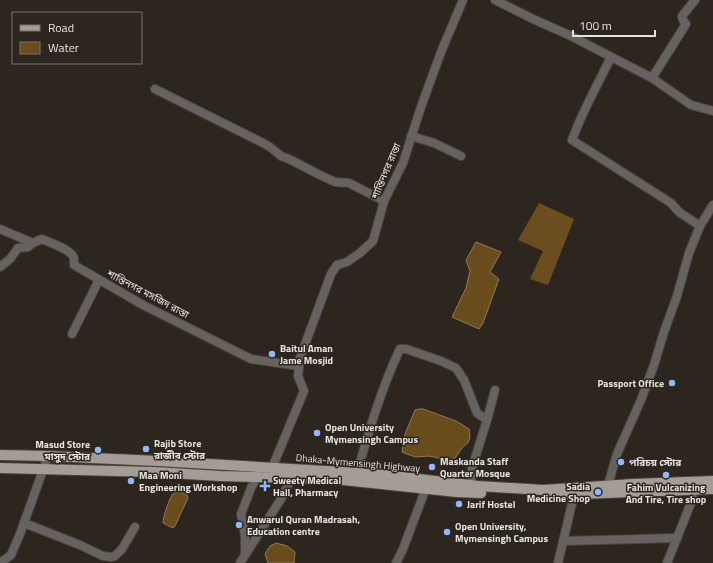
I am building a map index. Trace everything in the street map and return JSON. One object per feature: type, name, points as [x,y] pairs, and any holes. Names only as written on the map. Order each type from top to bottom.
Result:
[{"type":"main road","name":"Dhaka-Mymensingh Highway","points":[[0,455],[48,456],[357,473],[471,485],[543,490],[713,481]]},
{"type":"main road","name":"Dhaka-Mymensingh Highway","points":[[0,468],[334,479],[457,492],[574,495],[713,489]]},
{"type":"street","name":"শান্তিনগর রাস্তা","points":[[272,468],[304,391],[298,376],[300,358],[331,274],[337,265],[347,262],[373,241],[384,201],[402,164],[441,52],[463,0]]},
{"type":"street","points":[[495,0],[569,35],[652,78],[691,105],[713,111]]},
{"type":"street","points":[[652,78],[686,24],[682,16],[695,0]]},
{"type":"street","points":[[611,57],[579,122],[572,140],[671,203],[679,212],[700,226]]},
{"type":"street","points":[[155,89],[266,145],[280,156],[335,182],[349,183],[384,201]]},
{"type":"street","points":[[411,136],[434,143],[461,156]]},
{"type":"street","points":[[608,486],[617,454],[641,400],[654,365],[677,296],[689,253],[700,226],[713,205]]},
{"type":"street","name":"শান্তিনগর মসজিদ রাস্তা","points":[[0,229],[33,243],[42,239],[60,246],[74,258],[74,265],[99,280],[143,305],[251,359],[299,366]]},
{"type":"street","points":[[0,267],[10,259],[18,248],[28,247],[33,243]]},
{"type":"street","points":[[72,334],[99,280]]},
{"type":"street","points":[[357,473],[373,417],[400,349],[406,349],[441,361],[456,368],[464,380],[477,414],[487,420]]},
{"type":"street","points":[[471,485],[472,468],[495,390]]},
{"type":"street","points":[[0,563],[10,555],[24,523],[48,456]]},
{"type":"street","points":[[245,554],[246,536],[241,514],[257,477]]},
{"type":"street","points":[[240,563],[281,499],[292,477]]},
{"type":"street","points":[[396,563],[403,549],[426,488]]},
{"type":"street","points":[[558,563],[574,495]]},
{"type":"street","points":[[666,563],[693,498]]},
{"type":"street","points":[[24,523],[80,545],[103,556],[111,557],[115,556],[122,549],[135,527]]},
{"type":"street","points":[[563,540],[676,538]]},
{"type":"shaded area","points":[[539,203],[574,219],[548,285],[530,279],[543,251],[518,240]]},
{"type":"water","points":[[476,242],[501,252],[490,272],[499,279],[483,323],[479,329],[452,317],[466,288],[470,271],[466,260]]},
{"type":"water","points":[[423,409],[456,421],[469,429],[470,437],[468,443],[454,459],[447,460],[429,456],[415,457],[402,452],[405,434],[415,410]]},
{"type":"water","points":[[177,492],[187,495],[188,498],[173,528],[163,523],[163,520],[171,496]]},
{"type":"water","points":[[276,543],[287,546],[295,552],[294,563],[268,563],[265,554],[270,546]]},
{"type":"place","name":"Baitul Aman Jame Mosjid","points":[[272,354]]},
{"type":"place","name":"Passport Office","points":[[672,383]]},
{"type":"place","name":"Open University Mymensingh Campus","points":[[317,433]]},
{"type":"place","name":"Rajib Store রাজীব স্টোর","points":[[146,449]]},
{"type":"place","name":"Masud Store মাসুদ স্টোর","points":[[98,450]]},
{"type":"place","name":"পরিচয় স্টোর","points":[[621,462]]},
{"type":"place","name":"Maskanda Staff Quarter Mosque","points":[[432,467]]},
{"type":"place","name":"Fahim Vulcanizing And Tire, Tire shop","points":[[666,475]]},
{"type":"place","name":"Maa Moni Engineering Workshop","points":[[131,481]]},
{"type":"place","name":"Sweety Medical Hall, Pharmacy","points":[[265,486]]},
{"type":"place","name":"Sadia Medicine Shop","points":[[598,492]]},
{"type":"place","name":"Jarif Hostel","points":[[459,504]]},
{"type":"place","name":"Anwarul Quran Madrasah, Education centre","points":[[239,525]]},
{"type":"place","name":"Open University, Mymensingh Campus","points":[[447,532]]}]
